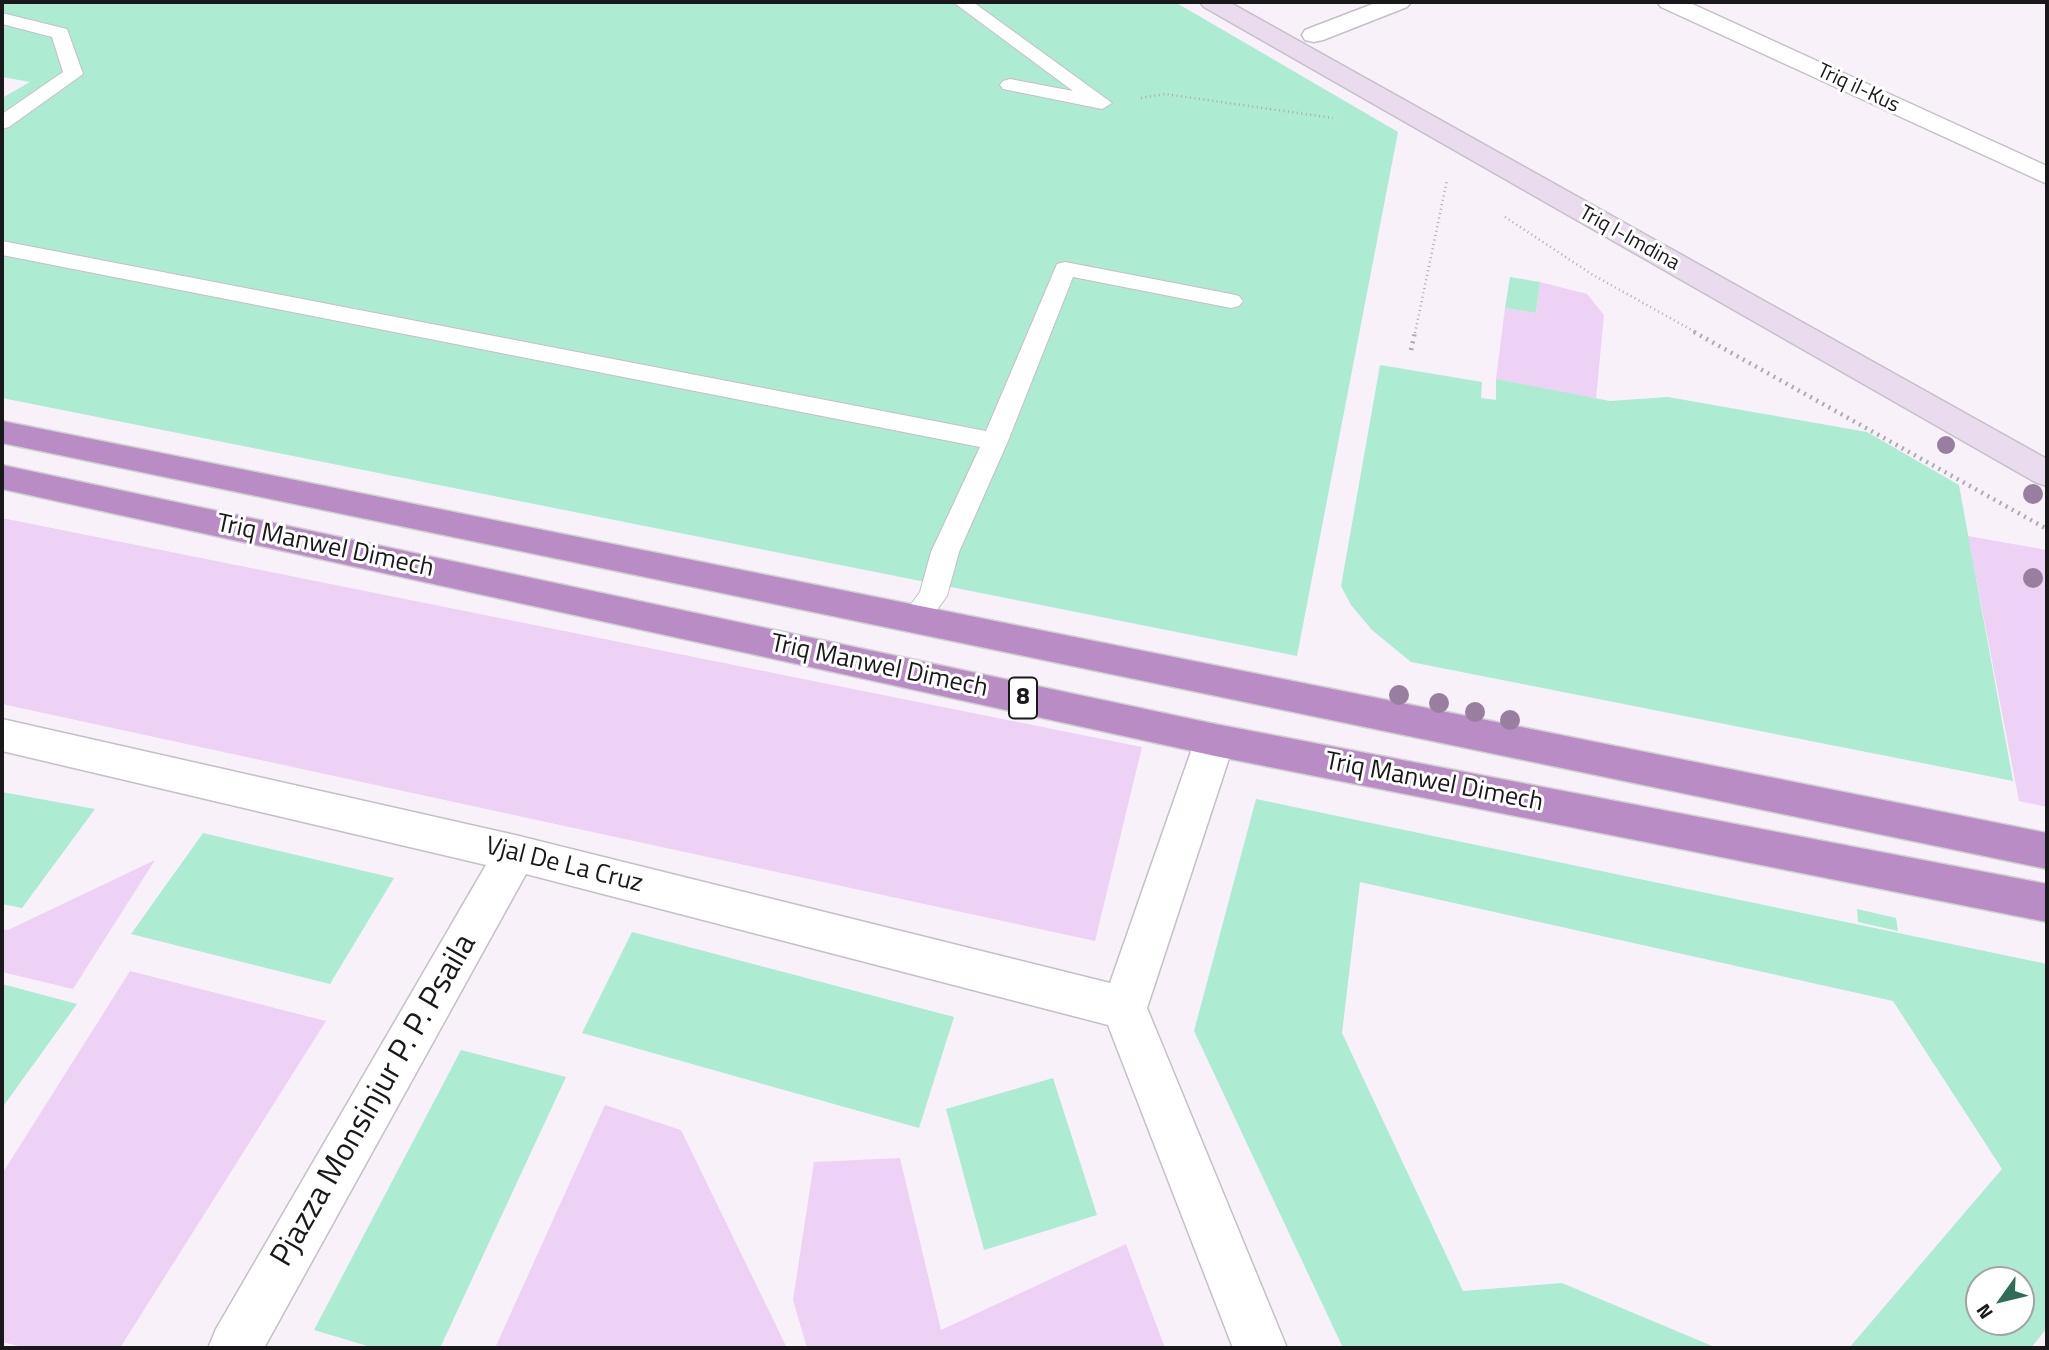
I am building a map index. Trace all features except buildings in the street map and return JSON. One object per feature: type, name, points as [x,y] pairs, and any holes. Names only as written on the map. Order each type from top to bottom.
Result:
[{"type":"highway","name":"Triq Manwel Dimech","points":[[2,432],[2047,850]]},
{"type":"highway","name":"Triq Manwel Dimech","points":[[2,477],[1215,740],[2047,903]]},
{"type":"main road","name":"Triq l-Imdina","points":[[1212,2],[2047,474]]},
{"type":"main road","name":"Triq l-Imdina","points":[[1252,2],[2047,444]]},
{"type":"street","points":[[1314,35],[1399,2]]},
{"type":"street","name":"Triq il-Kus","points":[[1669,2],[2047,176]]},
{"type":"street","name":"Vjal De La Cruz","points":[[2,734],[515,853],[1124,1008]]},
{"type":"street","points":[[1215,740],[1124,1008],[1260,1348]]},
{"type":"street","name":"Pjazza Monsinjur P. P. Psaila","points":[[235,1348],[515,853]]},
{"type":"lane","points":[[962,2],[1102,103]]},
{"type":"lane","points":[[2,19],[60,33],[72,74],[2,123]]},
{"type":"lane","points":[[1010,85],[1102,103]]},
{"type":"lane","points":[[2,248],[995,441]]},
{"type":"lane","points":[[915,618],[933,596],[945,552],[995,441],[1065,270],[1231,301]]},
{"type":"path","points":[[1102,103],[1165,94],[1317,114],[1342,121]]},
{"type":"path","points":[[1411,350],[1447,179],[1474,152]]},
{"type":"path","points":[[1447,179],[1458,186]]},
{"type":"path","points":[[1503,216],[1593,275],[2047,529]]},
{"type":"shaded area","points":[[1540,282],[1587,294],[1604,315],[1596,399],[1496,379],[1505,308],[1536,313]]},
{"type":"shaded area","points":[[2,518],[1142,747],[1095,941],[2,704]]},
{"type":"shaded area","points":[[1968,536],[2047,550],[2047,807],[2019,801]]},
{"type":"shaded area","points":[[155,860],[73,989],[2,972],[2,929],[8,930]]},
{"type":"shaded area","points":[[130,971],[326,1021],[120,1348],[28,1348],[2,1342],[2,1174]]},
{"type":"shaded area","points":[[605,1105],[681,1130],[787,1348],[495,1348]]},
{"type":"shaded area","points":[[900,1158],[941,1330],[1126,1244],[1165,1348],[807,1348],[793,1300],[814,1162]]}]
